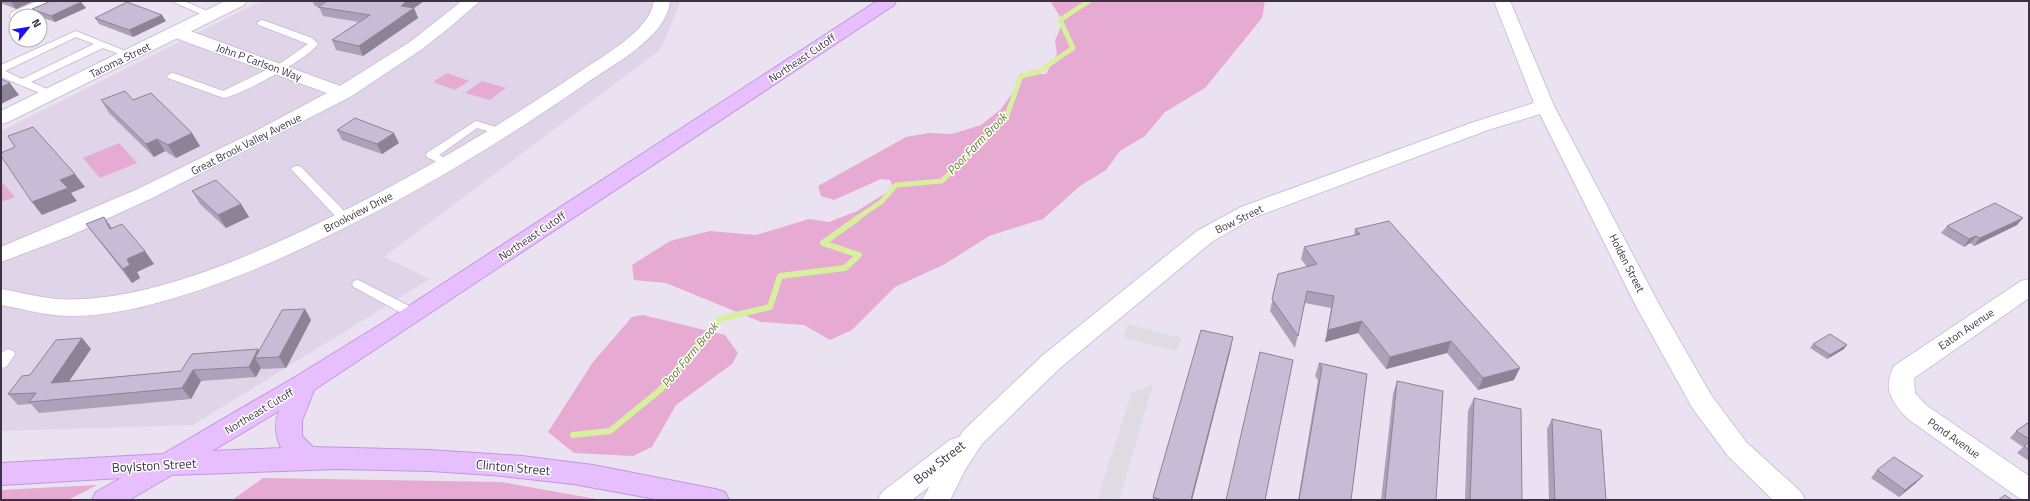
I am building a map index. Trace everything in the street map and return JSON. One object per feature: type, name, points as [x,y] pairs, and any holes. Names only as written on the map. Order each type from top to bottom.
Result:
[{"type":"main road","name":"Northeast Cutoff","points":[[106,500],[304,384],[414,314],[888,1]]},
{"type":"main road","points":[[304,384],[294,407],[287,429],[292,444],[308,458]]},
{"type":"main road","name":"Boylston Street","points":[[1,474],[170,463],[308,458]]},
{"type":"main road","name":"Clinton Street","points":[[308,458],[377,459],[553,470],[634,483],[715,500]]},
{"type":"street","points":[[37,8],[52,1]]},
{"type":"street","name":"Tacoma Street","points":[[1,118],[238,1]]},
{"type":"street","name":"Great Brook Valley Avenue","points":[[1,255],[110,210],[171,182],[318,107],[343,93],[407,50],[472,1]]},
{"type":"street","name":"Brookview Drive","points":[[1,297],[43,306],[77,307],[146,298],[221,274],[266,256],[345,218],[450,164],[501,132],[641,36],[662,11],[662,1]]},
{"type":"street","name":"Holden Street","points":[[1502,1],[1545,106],[1649,308],[1702,402],[1737,449],[1791,500]]},
{"type":"street","name":"John P Carlson Way","points":[[176,32],[343,93]]},
{"type":"street","name":"Bow Street","points":[[936,500],[955,463],[973,437],[986,424],[1052,362],[1188,248],[1248,212],[1474,129],[1545,106]]},
{"type":"street","name":"Eaton Avenue","points":[[1903,373],[2029,287]]},
{"type":"street","name":"Pond Avenue","points":[[1903,373],[1900,381],[1901,393],[1913,409],[1929,422],[2029,490]]},
{"type":"street","name":"Bow Street","points":[[892,500],[986,424]]},
{"type":"lane","points":[[176,1],[210,15]]},
{"type":"lane","points":[[172,76],[224,95],[277,68],[309,49],[313,44],[309,40],[262,23]]},
{"type":"lane","points":[[1,69],[76,34],[130,55]]},
{"type":"lane","points":[[23,82],[102,44]]},
{"type":"lane","points":[[1,73],[50,94]]},
{"type":"lane","points":[[297,169],[345,218]]},
{"type":"lane","points":[[358,284],[414,314]]},
{"type":"shaded area","points":[[261,1],[681,1],[661,49],[384,257],[430,279],[193,425],[1,431],[1,131]]},
{"type":"shaded area","points":[[1050,1],[1265,1],[1262,18],[1205,88],[1165,112],[1145,136],[1120,151],[1106,170],[1080,186],[1043,219],[989,236],[945,264],[895,287],[852,330],[830,340],[804,325],[761,322],[666,283],[634,280],[632,265],[670,241],[710,231],[756,235],[809,219],[829,222],[857,211],[894,188],[890,180],[881,179],[834,200],[821,196],[818,186],[906,137],[929,133],[952,134],[981,125],[1001,109],[1023,78],[1033,74],[1046,74],[1057,54],[1055,41],[1063,21]]},
{"type":"shaded area","points":[[447,73],[469,81],[455,90],[433,82]]},
{"type":"shaded area","points":[[482,81],[506,88],[490,100],[465,93]]},
{"type":"shaded area","points":[[119,143],[137,163],[100,178],[83,158]]},
{"type":"shaded area","points":[[1,181],[15,197],[1,202]]},
{"type":"shaded area","points":[[643,315],[725,335],[738,353],[732,364],[676,405],[652,447],[633,456],[574,453],[548,432],[593,362],[632,317]]},
{"type":"shaded area","points":[[1128,324],[1181,338],[1176,351],[1123,337]]},
{"type":"shaded area","points":[[1153,385],[1119,500],[1097,500],[1132,392]]},
{"type":"shaded area","points":[[263,478],[501,482],[602,500],[232,500]]},
{"type":"shaded area","points":[[97,485],[68,500],[1,500],[1,490]]},
{"type":"building","points":[[51,1],[81,2],[51,16],[48,15],[48,8],[34,8]]},
{"type":"building","points":[[327,1],[407,1],[401,6],[414,8],[359,46],[332,40],[370,15],[318,7]]},
{"type":"building","points":[[127,2],[162,15],[129,30],[95,18]]},
{"type":"building","points":[[1,79],[10,83],[1,87]]},
{"type":"building","points":[[125,91],[133,100],[151,93],[192,133],[168,145],[157,139],[146,144],[101,100]]},
{"type":"building","points":[[355,118],[394,133],[377,144],[337,130]]},
{"type":"building","points":[[33,127],[75,174],[60,180],[68,188],[32,202],[1,156],[1,153],[15,147],[8,136]]},
{"type":"building","points":[[216,180],[241,204],[218,215],[192,191]]},
{"type":"building","points":[[1995,203],[2023,218],[1980,238],[1976,236],[1969,239],[1947,226]]},
{"type":"building","points":[[104,217],[110,229],[122,224],[145,251],[127,259],[130,265],[123,269],[86,224]]},
{"type":"building","points":[[1389,221],[1520,368],[1483,378],[1451,341],[1390,357],[1362,321],[1328,330],[1334,296],[1307,291],[1298,336],[1272,299],[1278,274],[1317,264],[1304,247],[1360,234],[1355,229]]},
{"type":"building","points":[[305,309],[279,357],[255,358],[282,310]]},
{"type":"building","points":[[1201,330],[1233,337],[1191,500],[1163,500],[1153,497]]},
{"type":"building","points":[[1830,334],[1847,345],[1830,355],[1813,344]]},
{"type":"building","points":[[82,338],[51,383],[181,371],[192,354],[258,349],[249,367],[193,370],[182,388],[29,402],[36,393],[8,394],[22,376],[30,375],[56,340]]},
{"type":"building","points":[[1260,352],[1293,360],[1265,500],[1226,500]]},
{"type":"building","points":[[1319,363],[1367,374],[1351,500],[1299,500],[1322,367]]},
{"type":"building","points":[[1397,381],[1443,391],[1436,500],[1385,500]]},
{"type":"building","points":[[1474,398],[1521,409],[1522,500],[1470,500]]},
{"type":"building","points":[[1552,419],[1601,430],[1606,500],[1555,500]]},
{"type":"building","points":[[2029,422],[2029,439],[2016,431]]},
{"type":"building","points":[[2029,442],[2029,450],[2024,446]]},
{"type":"building","points":[[1894,457],[1923,476],[1905,490],[1877,470]]},
{"type":"building","points":[[2005,495],[2012,500],[1998,500]]},
{"type":"waterway","name":"Poor Farm Brook","points":[[856,219],[881,202],[896,185],[942,181],[1007,115],[1021,76],[1038,72],[1073,48],[1060,20],[1089,1]]},
{"type":"waterway","name":"Poor Farm Brook","points":[[573,435],[610,431],[660,390],[720,319],[770,307],[780,276],[845,268],[859,255],[823,243],[858,218]]}]
